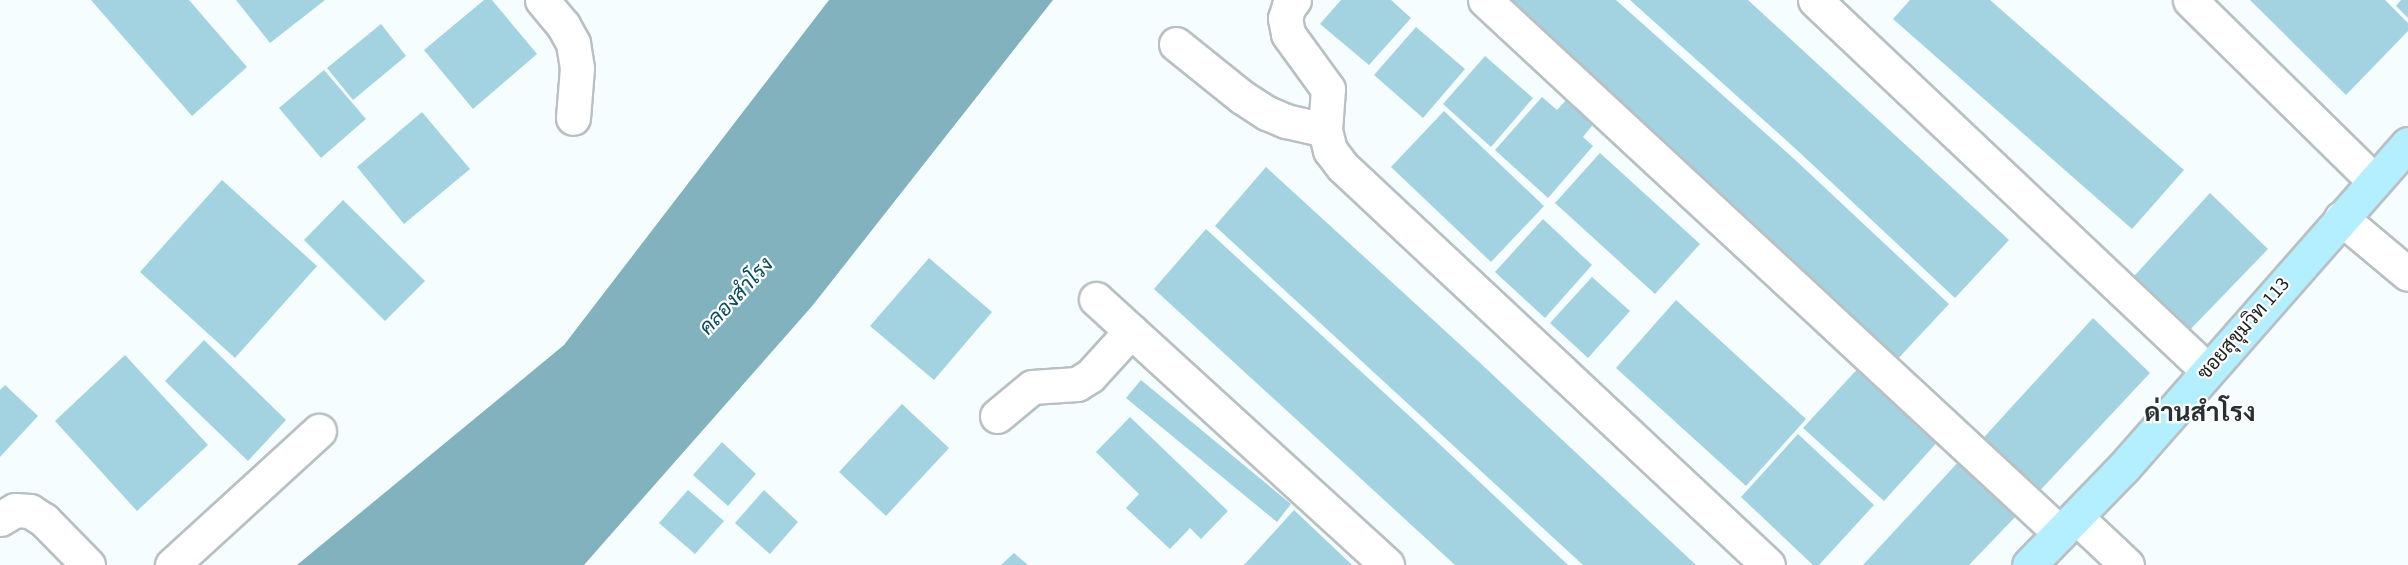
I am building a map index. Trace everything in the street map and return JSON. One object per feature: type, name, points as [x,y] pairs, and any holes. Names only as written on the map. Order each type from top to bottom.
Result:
[{"type":"main road","name":"ซอยสุขุมวิท 113","points":[[2029,565],[2124,467],[2374,181],[2404,156]]},
{"type":"street","points":[[542,0],[563,25],[573,43],[577,68],[573,118]]},
{"type":"street","points":[[1294,0],[1288,6],[1285,18],[1288,34],[1328,89],[1325,130],[1330,150],[1343,167],[1768,565]]},
{"type":"street","points":[[1485,0],[2068,525],[2127,565]]},
{"type":"street","points":[[1815,0],[2208,371]]},
{"type":"street","points":[[2190,0],[2374,181]]},
{"type":"street","points":[[1176,44],[1242,97],[1267,113],[1286,121],[1325,130]]},
{"type":"street","points":[[2341,218],[2408,274]]},
{"type":"street","points":[[1096,299],[1387,565]]},
{"type":"street","points":[[997,416],[1032,387],[1077,384],[1090,376],[1131,331]]},
{"type":"street","points":[[172,565],[319,431]]},
{"type":"street","points":[[0,519],[15,510],[30,511],[44,520],[88,565]]},
{"type":"water","name":"คลองสำโรง","points":[[829,0],[1053,0],[813,305],[584,565],[297,565],[564,345]]},
{"type":"building","points":[[91,0],[189,0],[247,67],[192,116]]},
{"type":"building","points":[[236,0],[325,0],[270,43]]},
{"type":"building","points":[[484,0],[492,0],[537,54],[473,109],[424,50]]},
{"type":"building","points":[[1341,0],[1391,0],[1411,18],[1369,65],[1320,24]]},
{"type":"building","points":[[1501,0],[1616,0],[1791,156],[1949,304],[1894,363]]},
{"type":"building","points":[[1630,0],[1748,0],[2009,240],[1955,298],[1798,151]]},
{"type":"building","points":[[1910,0],[1990,0],[2184,170],[2132,229],[1893,19]]},
{"type":"building","points":[[2250,0],[2385,0],[2408,23],[2408,31],[2346,95]]},
{"type":"building","points":[[2401,0],[2408,0],[2408,18],[2396,6]]},
{"type":"building","points":[[381,24],[406,56],[353,100],[327,68]]},
{"type":"building","points":[[1416,27],[1465,69],[1423,118],[1374,75]]},
{"type":"building","points":[[1485,56],[1533,98],[1491,147],[1443,104]]},
{"type":"building","points":[[324,70],[366,119],[321,158],[279,108]]},
{"type":"building","points":[[1542,97],[1557,110],[1568,98],[1595,122],[1583,137],[1593,146],[1548,198],[1495,150]]},
{"type":"building","points":[[1444,111],[1544,206],[1491,262],[1391,167]]},
{"type":"building","points":[[422,112],[470,169],[404,224],[357,167]]},
{"type":"building","points":[[1600,153],[1700,244],[1655,294],[1555,203]]},
{"type":"building","points":[[1266,167],[1696,565],[1583,565],[1215,226]]},
{"type":"building","points":[[222,180],[317,266],[235,358],[140,272]]},
{"type":"building","points":[[2210,193],[2268,249],[2184,336],[2127,284]]},
{"type":"building","points":[[343,200],[425,281],[385,321],[304,240]]},
{"type":"building","points":[[1543,219],[1592,265],[1545,318],[1495,272]]},
{"type":"building","points":[[1206,229],[1568,565],[1455,565],[1154,289]]},
{"type":"building","points":[[929,258],[992,312],[934,380],[870,326]]},
{"type":"building","points":[[1592,277],[1630,311],[1588,358],[1550,323]]},
{"type":"building","points":[[1676,300],[1806,419],[1746,486],[1616,368]]},
{"type":"building","points":[[2093,318],[2150,373],[2033,498],[1976,446]]},
{"type":"building","points":[[204,340],[286,420],[248,461],[165,381]]},
{"type":"building","points":[[125,355],[208,445],[137,511],[55,421]]},
{"type":"building","points":[[1862,364],[1941,438],[1884,501],[1803,428]]},
{"type":"building","points":[[1141,380],[1291,504],[1277,522],[1126,398]]},
{"type":"building","points":[[5,385],[38,416],[0,457],[0,390]]},
{"type":"building","points":[[902,404],[949,448],[886,516],[839,472]]},
{"type":"building","points":[[1130,417],[1228,511],[1201,539],[1190,528],[1170,549],[1126,508],[1139,494],[1096,452]]},
{"type":"building","points":[[1798,434],[1874,505],[1819,565],[1813,565],[1741,497]]},
{"type":"building","points":[[722,442],[756,474],[728,506],[693,475]]},
{"type":"building","points":[[1961,459],[2018,514],[1969,565],[1863,565]]},
{"type":"building","points":[[688,490],[724,521],[695,554],[659,523]]},
{"type":"building","points":[[764,490],[798,522],[770,554],[735,523]]},
{"type":"building","points":[[1294,510],[1350,563],[1352,565],[1244,565]]},
{"type":"building","points":[[1014,553],[1028,565],[1001,565]]},
{"type":"district","name":"ด่านสำโรง","points":[[2200,413]]}]
